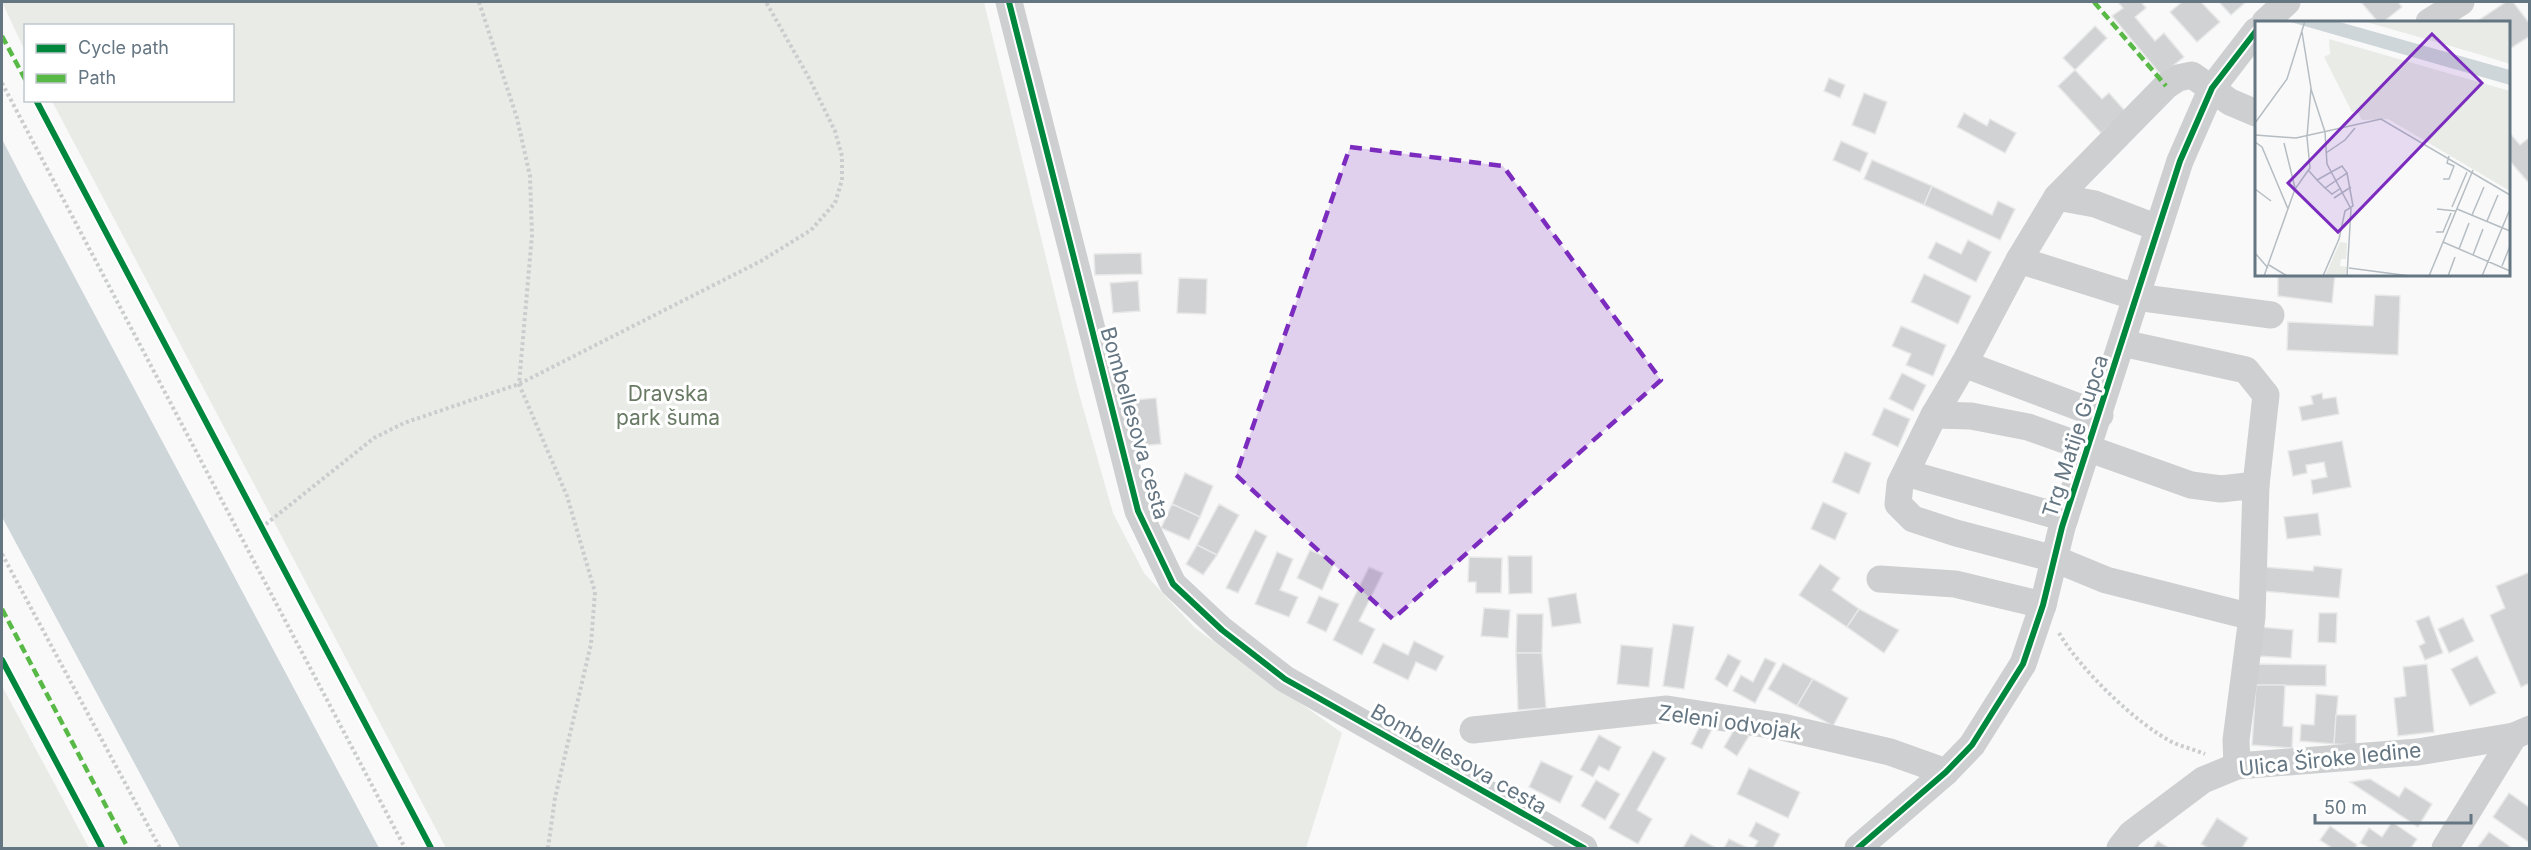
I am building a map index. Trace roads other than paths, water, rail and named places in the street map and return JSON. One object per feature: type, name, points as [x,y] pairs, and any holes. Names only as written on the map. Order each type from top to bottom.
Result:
[{"type":"street","name":"Bombellesova cesta","points":[[1009,2],[1138,511],[1173,584],[1222,630],[1285,679],[1584,849]]},
{"type":"street","points":[[2266,21],[2287,2]]},
{"type":"street","points":[[2431,21],[2461,2]]},
{"type":"street","name":"Trg Matije Gupca","points":[[1858,849],[1946,772],[1972,745],[2024,664],[2043,605],[2065,518],[2180,162],[2212,88],[2255,32]]},
{"type":"street","points":[[2252,616],[2106,580],[2055,559],[1956,533],[1913,519],[1898,504],[1900,484],[1934,415],[2019,260],[2057,197],[2178,78],[2192,75],[2230,102],[2255,114]]},
{"type":"street","points":[[2057,197],[2095,204],[2158,228]]},
{"type":"street","points":[[2019,260],[2136,297],[2271,315]]},
{"type":"street","points":[[2122,343],[2246,370],[2265,395],[2256,485],[2252,616],[2236,740],[2237,766]]},
{"type":"street","points":[[1964,364],[2100,415]]},
{"type":"street","name":"Trg Matije Gupca","points":[[1934,415],[1971,416],[2028,427],[2191,485],[2221,489],[2256,485]]},
{"type":"street","points":[[1906,473],[2065,518]]},
{"type":"street","points":[[1880,579],[1955,584],[2043,605]]},
{"type":"street","name":"Zeleni odvojak","points":[[1473,730],[1667,709],[1782,727],[1890,752],[1946,772]]},
{"type":"street","points":[[2445,849],[2522,732]]},
{"type":"street","name":"Ulica Široke ledine","points":[[2120,849],[2131,834],[2203,780],[2237,766],[2418,752],[2522,732]]},
{"type":"park label","name":"Dravska park šuma","points":[[668,405]]}]
